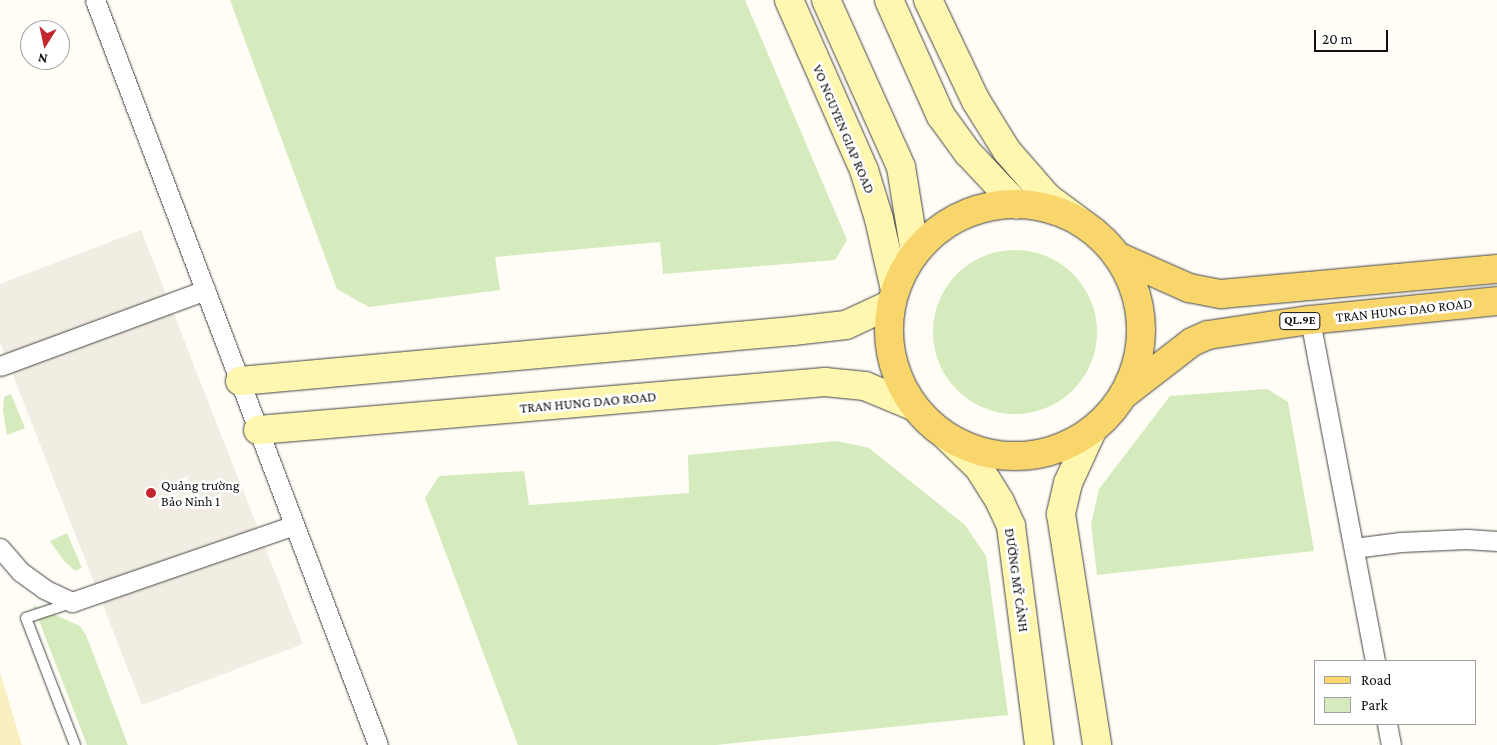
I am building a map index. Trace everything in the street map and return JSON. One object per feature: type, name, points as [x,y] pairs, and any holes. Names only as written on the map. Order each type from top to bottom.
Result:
[{"type":"main road","name":"VO NGUYEN GIAP ROAD","points":[[789,0],[864,170],[879,219],[893,297]]},
{"type":"main road","points":[[826,0],[900,167],[915,253]]},
{"type":"main road","points":[[889,0],[941,116],[968,153],[1017,205]]},
{"type":"main road","points":[[928,0],[976,101],[1007,151],[1047,196],[1082,223],[1113,249],[1134,284],[1142,324],[1138,365],[1120,402],[1092,431],[1056,450],[1016,457],[975,451],[946,436],[913,406],[895,372],[887,334],[893,297],[908,261],[934,232],[967,213],[1005,204],[1044,207],[1082,223]]},
{"type":"main road","points":[[1117,256],[1189,288],[1221,294],[1497,269]]},
{"type":"main road","points":[[240,381],[793,332],[846,325],[893,297]]},
{"type":"main road","name":"TRAN HUNG DAO ROAD","points":[[1123,396],[1192,342],[1208,335],[1310,320],[1497,302]]},
{"type":"main road","name":"TRAN HUNG DAO ROAD","points":[[258,430],[825,382],[865,386],[913,406]]},
{"type":"main road","points":[[1092,431],[1068,483],[1061,514],[1097,745]]},
{"type":"main road","name":"ĐƯỜNG MỸ CẢNH","points":[[946,436],[979,468],[1000,502],[1011,526],[1040,745]]},
{"type":"street","points":[[96,0],[378,745]]},
{"type":"street","points":[[0,366],[205,290]]},
{"type":"street","points":[[1310,320],[1375,660]]},
{"type":"street","points":[[0,548],[21,572],[44,589],[72,602],[294,524]]},
{"type":"street","points":[[1354,548],[1401,542],[1467,539],[1497,541]]},
{"type":"street","points":[[1387,725],[1391,745]]},
{"type":"lane","points":[[72,602],[26,618],[75,745]]},
{"type":"green space","points":[[230,0],[745,0],[847,240],[835,260],[663,274],[660,242],[495,257],[500,290],[369,307],[337,289]]},
{"type":"green space","points":[[1015,250],[1046,256],[1073,274],[1091,301],[1097,332],[1091,363],[1073,390],[1046,408],[1015,414],[984,408],[957,390],[939,363],[933,332],[939,301],[957,274],[984,256]]},
{"type":"green space","points":[[1267,389],[1288,402],[1314,551],[1097,575],[1091,524],[1099,489],[1170,396]]},
{"type":"green space","points":[[11,394],[25,428],[7,435],[3,411],[4,397]]},
{"type":"green space","points":[[837,441],[869,448],[965,525],[986,556],[1008,715],[716,745],[518,745],[425,498],[439,476],[524,471],[529,505],[689,493],[688,455]]},
{"type":"green space","points":[[67,533],[82,568],[75,571],[64,561],[50,541]]},
{"type":"green space","points":[[33,605],[80,626],[86,635],[128,745],[87,745]]},
{"type":"sand","points":[[0,673],[22,745],[0,745]]},
{"type":"shaded area","name":"Quảng trường Bảo Ninh 1","points":[[141,230],[303,644],[142,705],[0,342],[0,284]]},
{"type":"place","name":"Quảng trường Bảo Ninh 1","points":[[151,493]]}]
